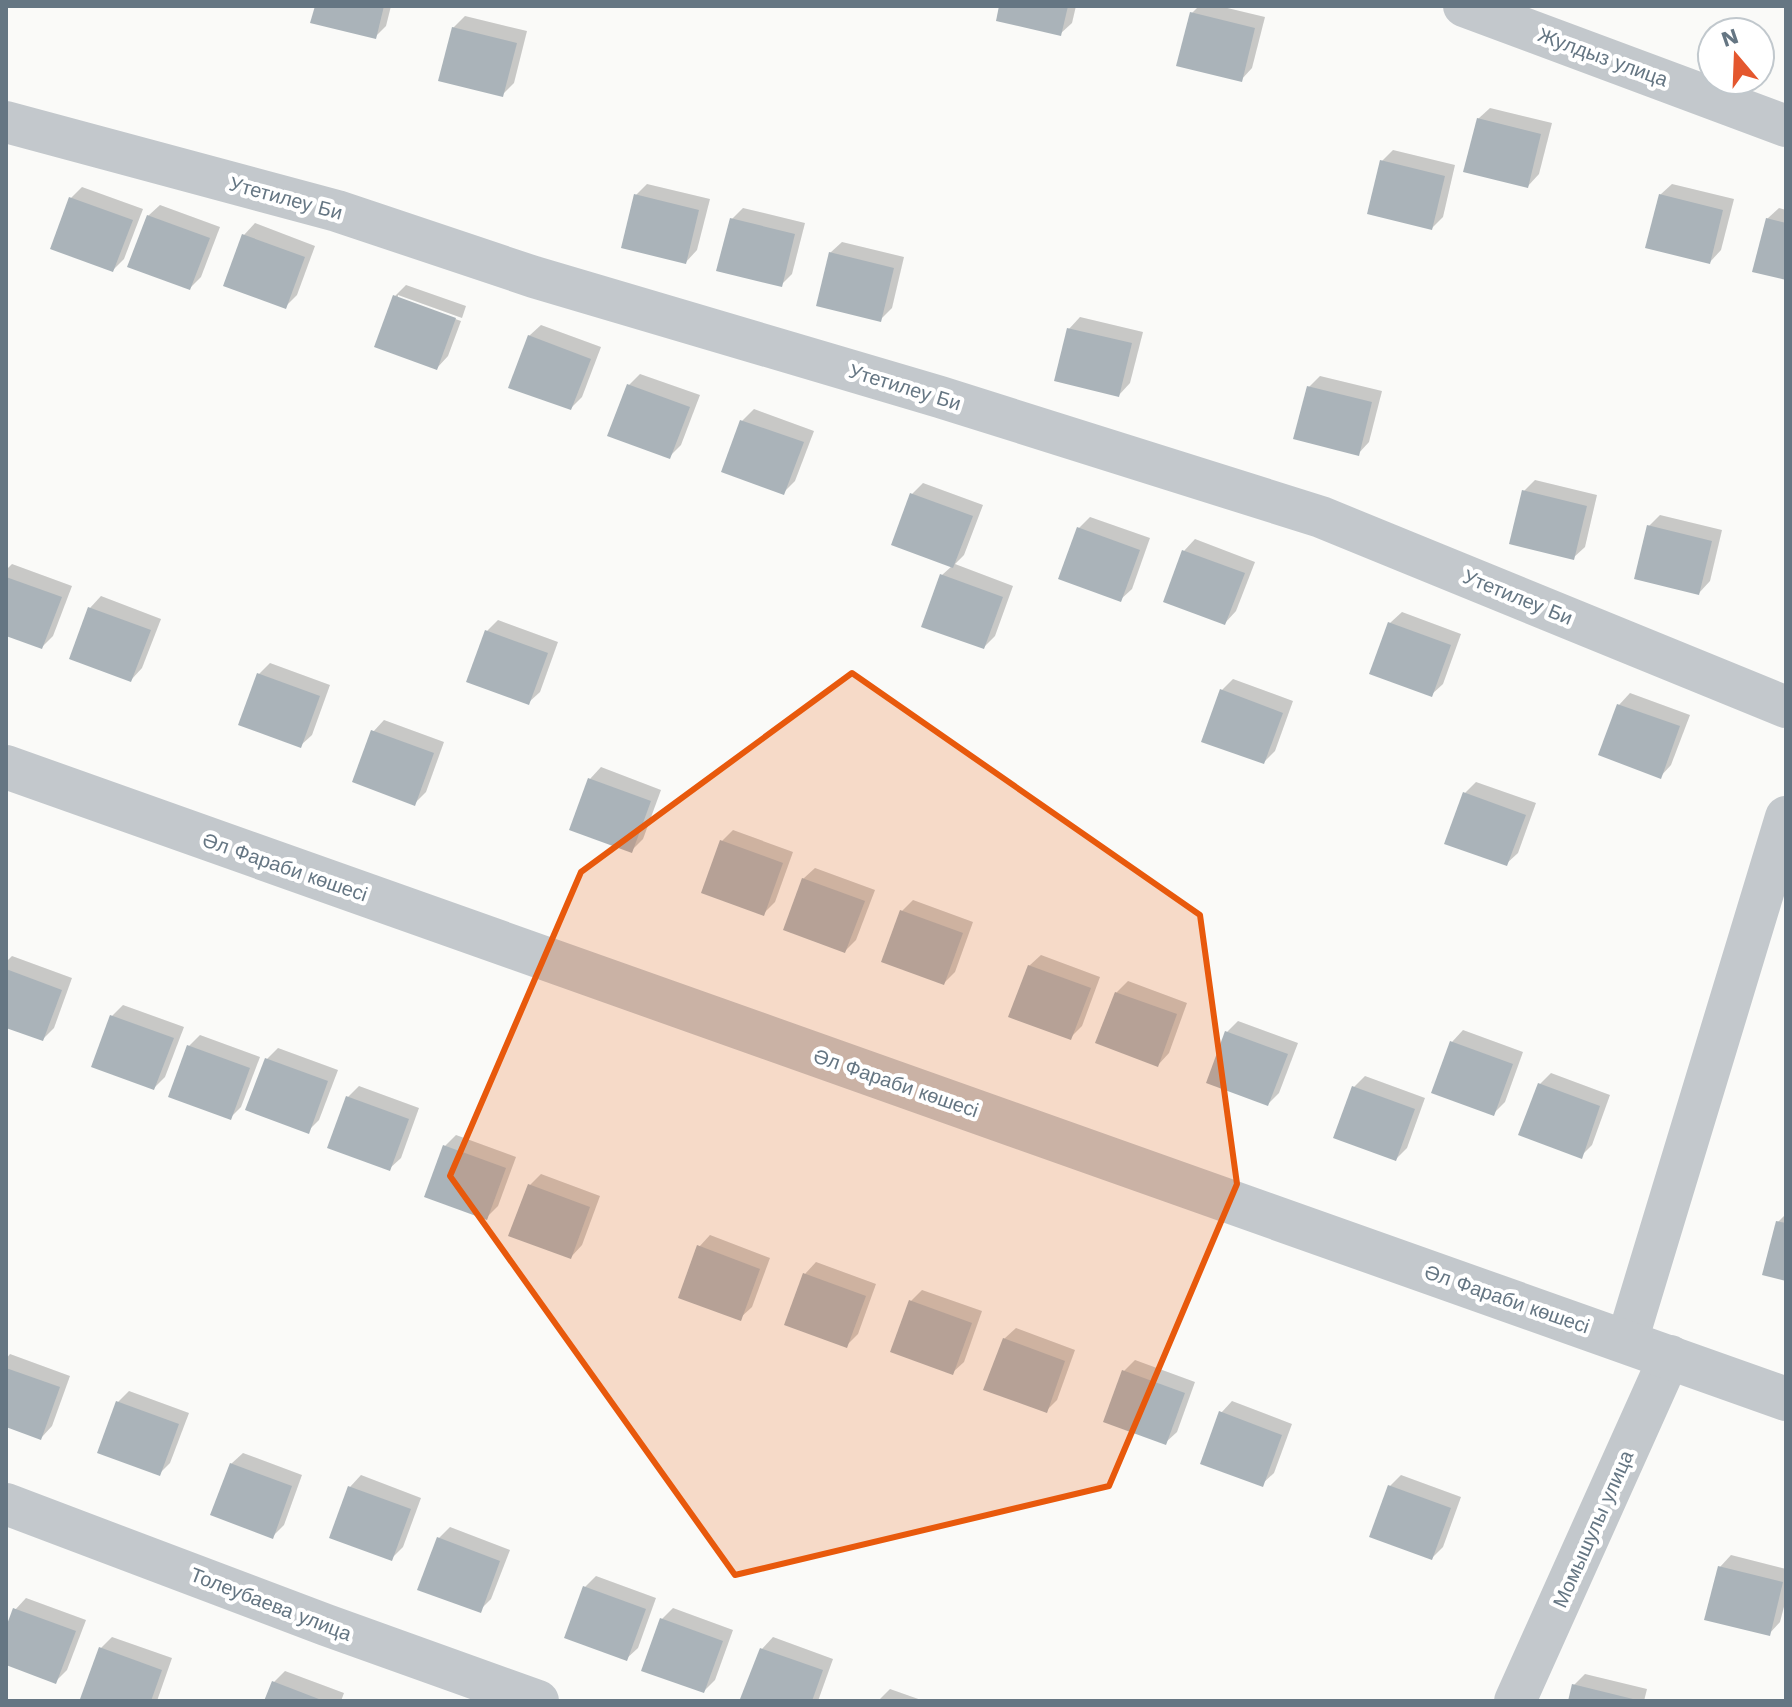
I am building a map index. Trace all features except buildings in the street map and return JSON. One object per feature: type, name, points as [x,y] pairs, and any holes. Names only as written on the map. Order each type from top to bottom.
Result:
[{"type":"street","name":"Жулдыз улица","points":[[1464,6],[1786,126]]},
{"type":"street","name":"Утетилеу Би","points":[[6,122],[337,211],[534,277],[940,397],[1321,517],[1786,707]]},
{"type":"street","name":"Әл Фараби көшесі","points":[[6,767],[1786,1399]]},
{"type":"street","points":[[1627,1341],[1786,817]]},
{"type":"street","name":"Момышулы улица","points":[[1515,1701],[1670,1356]]},
{"type":"street","name":"Толеубаева улица","points":[[6,1504],[538,1701]]},
{"type":"highlighted area","points":[[852,673],[1200,915],[1237,1184],[1109,1486],[735,1575],[450,1176],[581,872]]}]
